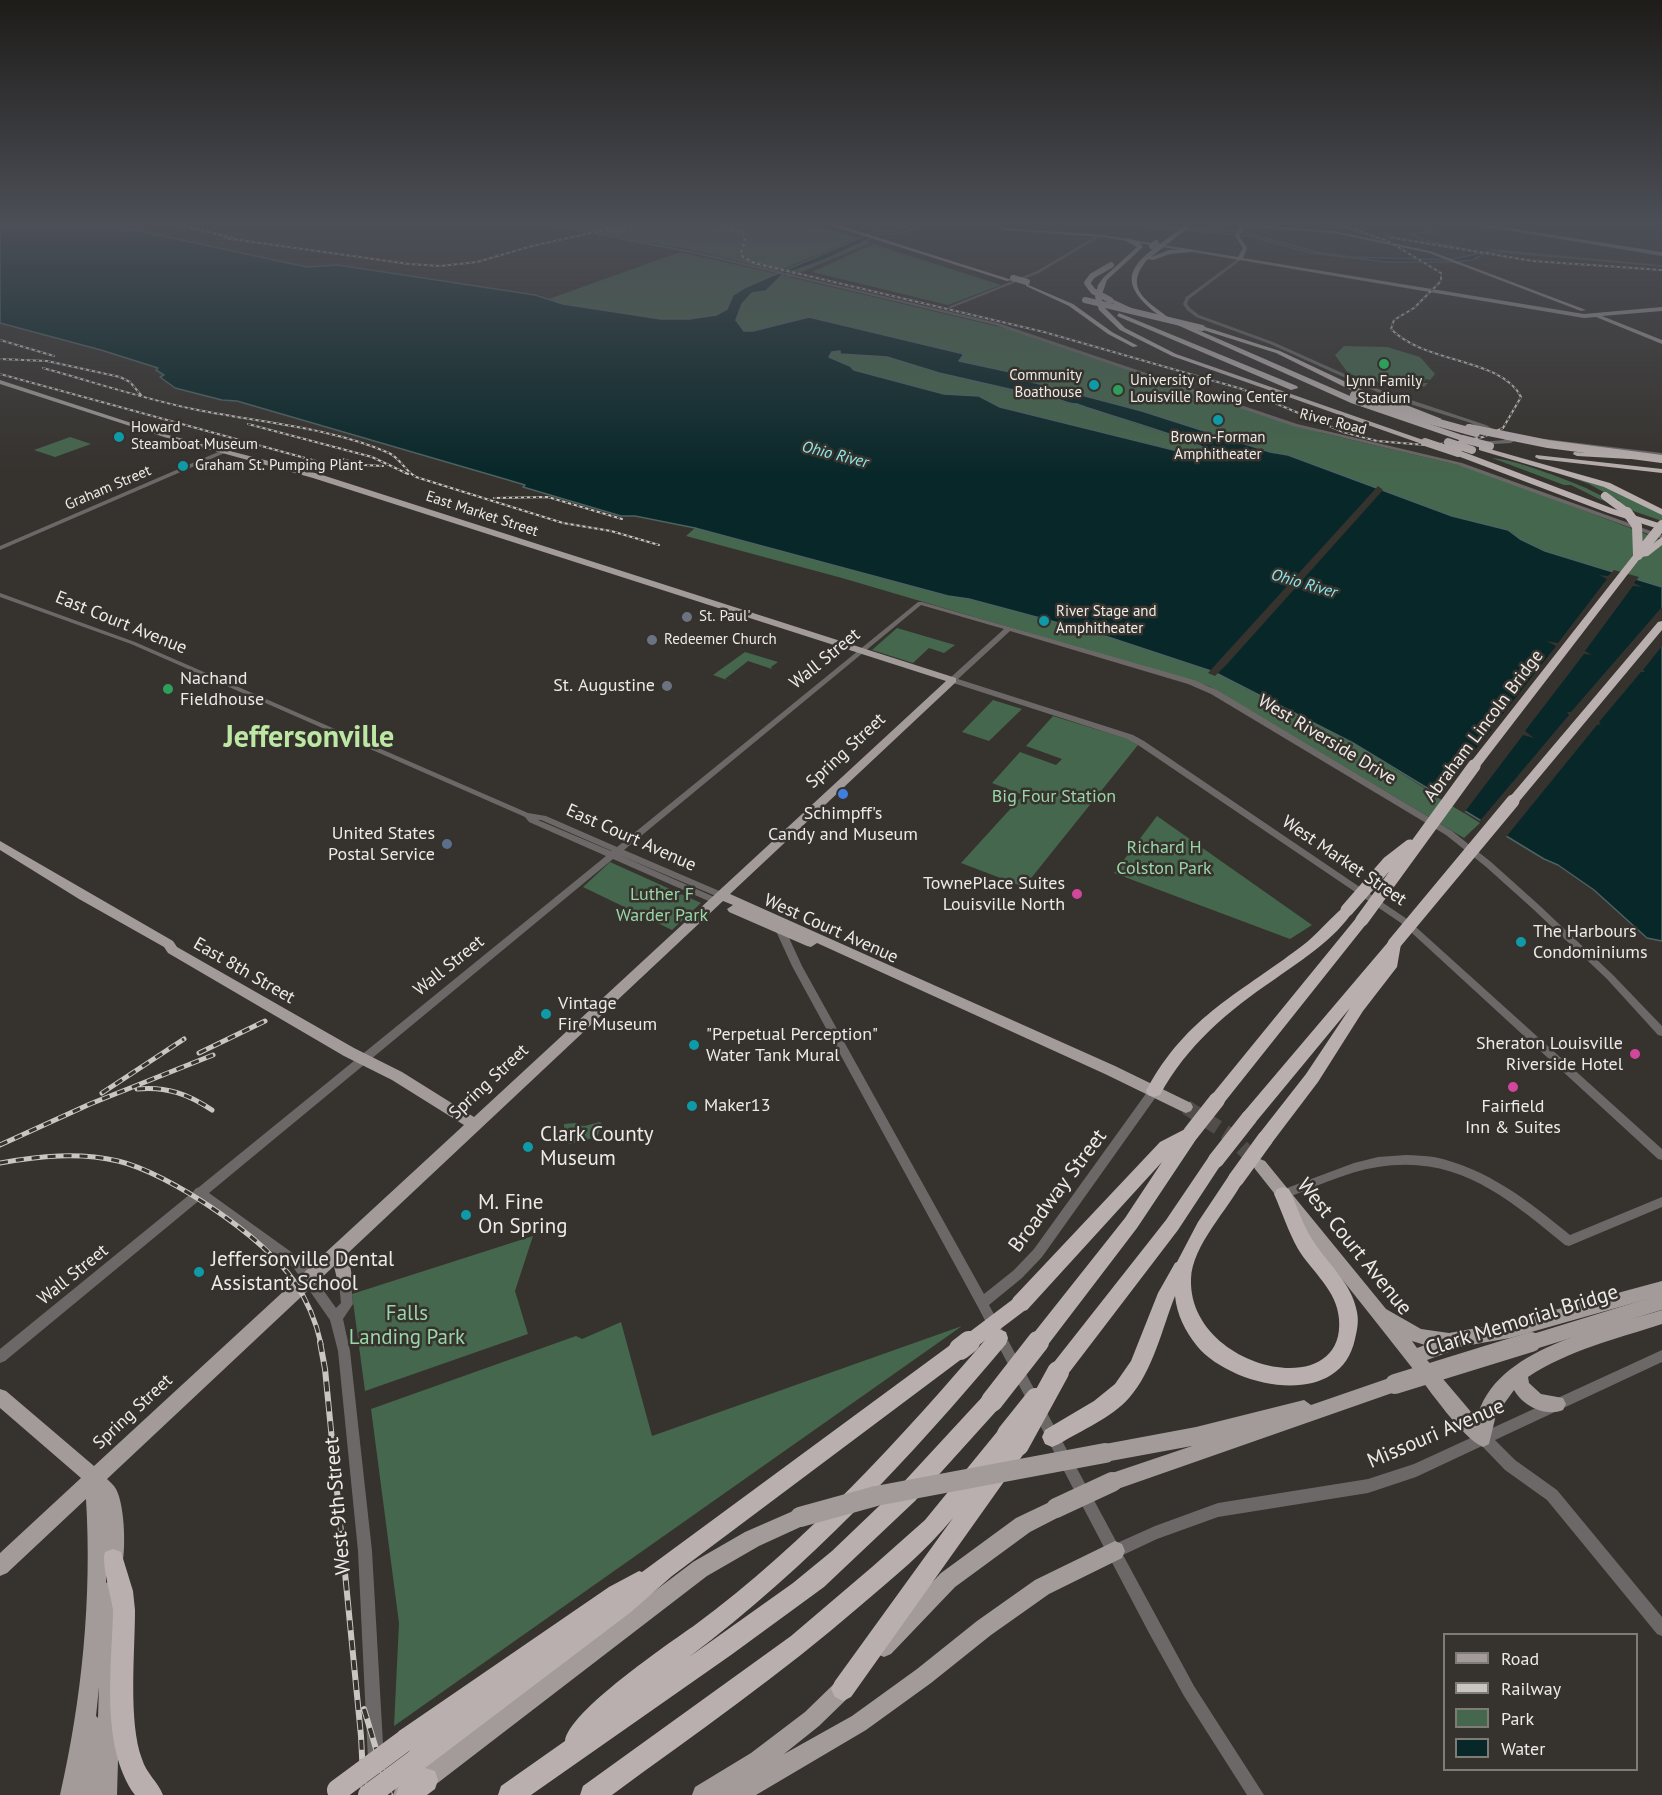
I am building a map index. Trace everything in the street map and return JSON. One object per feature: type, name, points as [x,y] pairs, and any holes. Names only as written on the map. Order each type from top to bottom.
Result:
[{"type":"highway","points":[[1076,308],[1110,333],[1143,350],[1360,420]]},
{"type":"highway","points":[[1101,308],[1112,321],[1133,336],[1174,355],[1425,442],[1561,460],[1662,468]]},
{"type":"highway","points":[[1101,308],[1332,404],[1453,437],[1565,458],[1662,468]]},
{"type":"highway","points":[[1112,308],[1202,328],[1263,346],[1412,411],[1474,449],[1611,511],[1662,525]]},
{"type":"highway","points":[[1127,308],[1354,405],[1453,437],[1548,444],[1662,458]]},
{"type":"highway","points":[[1145,308],[1166,324],[1223,350]]},
{"type":"highway","points":[[1153,308],[1172,322],[1354,401],[1453,437]]},
{"type":"highway","points":[[1243,353],[1428,420],[1544,450],[1662,468]]},
{"type":"highway","points":[[1318,371],[1474,449],[1575,483],[1605,496],[1622,508],[1637,524],[1641,537],[1638,555],[1645,554],[1662,539]]},
{"type":"highway","points":[[1474,449],[1598,482],[1662,512]]},
{"type":"highway","points":[[1544,450],[1662,458]]},
{"type":"highway","name":"Abraham Lincoln Bridge","points":[[559,1759],[701,1663],[814,1580],[874,1529],[933,1470],[993,1401],[1131,1223],[1190,1135],[1362,920],[1423,835],[1662,525]]},
{"type":"highway","points":[[843,1689],[1058,1372],[1172,1225],[1216,1160],[1662,624]]},
{"type":"highway","points":[[1155,1091],[1161,1077],[1194,1034],[1235,1000],[1316,943],[1388,863],[1423,835]]},
{"type":"highway","points":[[1052,1437],[1101,1408],[1122,1391],[1139,1366],[1167,1293],[1197,1241],[1236,1179],[1312,1078],[1358,1007],[1392,963],[1395,944]]},
{"type":"highway","points":[[369,1795],[412,1774],[617,1595],[664,1568],[1020,1304],[1166,1147],[1190,1135]]},
{"type":"highway","points":[[1197,1241],[1182,1278],[1182,1293],[1187,1313],[1206,1341],[1235,1365],[1264,1376],[1292,1378],[1311,1375],[1325,1369],[1337,1360],[1346,1345],[1349,1329],[1347,1309],[1336,1284],[1305,1244],[1283,1194]]},
{"type":"highway","points":[[510,1795],[559,1759],[616,1697],[725,1616],[786,1563],[929,1420],[999,1338]]},
{"type":"highway","points":[[592,1795],[799,1644],[932,1527],[1013,1440]]},
{"type":"highway","points":[[113,1560],[122,1591],[124,1610],[125,1744],[142,1787],[151,1795]]},
{"type":"highway","points":[[333,1793],[412,1774]]},
{"type":"main road","points":[[1533,308],[1582,316],[1661,309]]},
{"type":"main road","points":[[1575,308],[1662,342]]},
{"type":"main road","name":"East Market Street","points":[[0,381],[166,436],[316,476],[953,680]]},
{"type":"main road","name":"Spring Street","points":[[0,1566],[953,680]]},
{"type":"main road","name":"East 8th Street","points":[[0,845],[83,896],[169,944],[172,950],[349,1052],[363,1057],[474,1124]]},
{"type":"main road","name":"West Court Avenue","points":[[719,898],[780,929],[917,989],[931,991]]},
{"type":"main road","name":"West Court Avenue","points":[[719,898],[920,983],[931,991],[1155,1091],[1185,1107]]},
{"type":"main road","name":"West Court Avenue","points":[[1260,1165],[1413,1357],[1458,1412],[1483,1438]]},
{"type":"main road","points":[[339,1250],[345,1283]]},
{"type":"main road","points":[[1377,1311],[1418,1336],[1449,1341],[1533,1324],[1662,1288]]},
{"type":"main road","name":"Clark Memorial Bridge","points":[[1395,1384],[1662,1302]]},
{"type":"main road","points":[[1483,1438],[1488,1412],[1520,1371],[1554,1353],[1662,1317]]},
{"type":"main road","points":[[1413,1357],[1443,1346],[1449,1341]]},
{"type":"main road","points":[[1520,1371],[1519,1380],[1527,1394],[1542,1403],[1557,1404]]},
{"type":"main road","points":[[412,1774],[700,1569],[752,1539],[800,1517],[876,1496],[1196,1436],[1395,1384]]},
{"type":"main road","points":[[703,1795],[759,1761],[812,1719],[948,1580],[1023,1525],[1112,1482],[1395,1384]]},
{"type":"main road","points":[[0,1397],[82,1466],[109,1494],[113,1508],[106,1795]]},
{"type":"main road","points":[[87,1795],[90,1668],[97,1537],[94,1479]]},
{"type":"main road","points":[[735,1795],[859,1723],[1042,1587],[1115,1551]]},
{"type":"main road","points":[[71,1795],[84,1725],[90,1668]]},
{"type":"street","name":"River Road","points":[[926,308],[1017,331],[1303,427],[1471,468],[1662,539]]},
{"type":"street","points":[[940,311],[948,308]]},
{"type":"street","points":[[1187,308],[1201,316],[1277,344],[1389,395],[1492,429],[1510,441]]},
{"type":"street","points":[[1434,458],[1461,447],[1510,441],[1576,443],[1662,458]]},
{"type":"street","name":"Graham Street","points":[[0,548],[225,451]]},
{"type":"street","name":"East Court Avenue","points":[[0,595],[133,643],[526,815],[543,818],[615,853],[719,898]]},
{"type":"street","name":"Wall Street","points":[[0,1357],[363,1057],[920,603]]},
{"type":"street","name":"West Riverside Drive","points":[[920,603],[1204,686],[1439,827],[1488,864],[1610,977],[1662,1032]]},
{"type":"street","name":"Spring Street","points":[[953,680],[1008,629]]},
{"type":"street","name":"West Market Street","points":[[953,680],[1130,737],[1141,743],[1404,921],[1662,1156]]},
{"type":"street","points":[[780,929],[794,960],[982,1304],[1184,1682],[1256,1795]]},
{"type":"street","name":"Broadway Street","points":[[982,1304],[1018,1274],[1038,1253],[1155,1091]]},
{"type":"street","points":[[1283,1194],[1375,1162],[1408,1160],[1431,1162],[1467,1172],[1502,1188],[1524,1203],[1569,1241],[1662,1203]]},
{"type":"street","name":"West 9th Street","points":[[199,1192],[297,1263],[336,1318],[344,1351],[365,1551],[379,1795]]},
{"type":"street","points":[[336,1318],[347,1304],[345,1283]]},
{"type":"street","name":"Missouri Avenue","points":[[1115,1551],[1155,1533],[1218,1510],[1368,1486],[1416,1470],[1662,1356]]},
{"type":"street","points":[[1483,1438],[1510,1465],[1552,1495],[1662,1629]]},
{"type":"green space","points":[[585,308],[727,308],[709,317],[690,320],[645,318]]},
{"type":"green space","points":[[741,308],[919,308],[1017,331],[1322,433],[1471,468],[1662,540],[1662,587],[1545,551],[1519,539],[1512,532],[1452,516],[1288,455],[1268,451],[1142,411],[1017,378],[1014,377],[1015,373],[958,361],[963,353],[890,338],[744,331],[736,320]]},
{"type":"green space","name":"Lynn Family Stadium","points":[[1344,346],[1387,347],[1420,357],[1435,374],[1430,380],[1425,379],[1423,383],[1428,383],[1424,387],[1417,382],[1370,382],[1348,373],[1335,355]]},
{"type":"green space","points":[[840,351],[840,354],[887,357],[939,373],[1027,391],[1028,394],[1039,393],[1175,437],[1210,452],[1218,458],[1207,458],[1000,407],[979,396],[944,394],[854,370],[829,357],[832,352]]},
{"type":"green space","points":[[70,437],[91,444],[55,457],[34,450]]},
{"type":"green space","points":[[1492,458],[1539,470],[1606,498],[1620,501],[1589,484],[1540,466],[1602,485],[1662,514],[1662,521],[1599,499],[1571,485],[1564,485]]},
{"type":"green space","points":[[695,528],[1096,633],[1214,672],[1353,743],[1480,823],[1464,838],[1209,686],[842,578],[686,536]]},
{"type":"green space","points":[[897,628],[955,645],[944,653],[929,648],[913,663],[872,650]]},
{"type":"green space","points":[[745,652],[778,662],[771,667],[772,669],[748,661],[725,679],[738,684],[713,675]]},
{"type":"green space","points":[[993,700],[1022,709],[989,741],[962,732]]},
{"type":"green space","name":"Big Four Station","points":[[1053,716],[1131,740],[1138,745],[1024,887],[961,863],[1023,795],[992,783],[1020,752],[1056,765],[1062,759],[1026,746]]},
{"type":"green space","name":"Richard H Colston Park","points":[[1157,816],[1312,925],[1290,939],[1114,873]]},
{"type":"green space","name":"Luther F Warder Park","points":[[610,862],[701,903],[672,930],[583,887]]},
{"type":"green space","points":[[600,1122],[602,1124],[597,1137],[569,1144],[567,1139],[573,1139],[572,1131],[564,1133],[564,1124],[575,1123],[584,1126]]},
{"type":"green space","name":"Falls Landing Park","points":[[533,1236],[515,1291],[528,1334],[365,1391],[352,1294]]},
{"type":"green space","points":[[621,1322],[652,1436],[962,1326],[394,1726],[399,1623],[371,1409],[576,1336],[582,1339]]},
{"type":"water","name":"Ohio River","points":[[0,308],[588,308],[661,319],[689,319],[716,315],[728,308],[741,308],[736,320],[744,331],[753,331],[809,317],[964,354],[959,361],[1015,373],[1014,377],[1017,378],[1142,411],[1270,452],[1288,455],[1452,516],[1508,530],[1520,539],[1545,551],[1662,587],[1662,941],[1647,938],[1594,890],[1558,865],[1544,859],[1353,743],[1214,672],[1096,633],[695,528],[635,516],[621,516],[523,487],[525,485],[237,401],[222,400],[175,388],[160,377],[164,375],[156,370],[158,368],[0,323]],"holes":[[[840,351],[840,354],[887,357],[939,373],[1026,391],[1027,394],[1039,393],[1077,404],[1175,436],[1210,451],[1218,457],[1206,458],[1000,407],[979,396],[944,394],[854,370],[829,357],[832,352]]]},
{"type":"pier","points":[[1378,486],[1383,490],[1229,662],[1215,676],[1208,673]]},
{"type":"pier","points":[[1614,570],[1639,577],[1634,583],[1642,587],[1633,586],[1585,651],[1592,655],[1584,654],[1525,731],[1534,738],[1523,735],[1464,813],[1437,797],[1492,729],[1492,724],[1483,719],[1494,722],[1499,719],[1556,646],[1546,641],[1558,643],[1607,579],[1599,575],[1608,576]]},
{"type":"pier","points":[[1662,607],[1662,646],[1643,670],[1645,672],[1641,672],[1599,722],[1601,724],[1597,725],[1506,837],[1479,822],[1569,715],[1567,712],[1571,712]]},
{"type":"tunnel","points":[[1186,1107],[1228,1134],[1257,1162]]},
{"type":"railway","points":[[942,308],[1044,332],[1242,389],[1343,432],[1377,441],[1425,445],[1453,443],[1483,437],[1503,428],[1521,397],[1511,384],[1497,375],[1423,349],[1391,329],[1394,320],[1414,308]]},
{"type":"railway","points":[[0,340],[54,356]]},
{"type":"railway","points":[[0,359],[47,361],[120,377],[130,382],[141,395]]},
{"type":"railway","points":[[43,368],[179,406],[343,437],[389,453],[416,477],[563,523],[611,531],[659,545]]},
{"type":"railway","points":[[0,374],[316,461]]},
{"type":"railway","points":[[248,424],[372,457],[408,474]]},
{"type":"railway","points":[[338,458],[364,465],[383,466]]},
{"type":"railway","points":[[494,498],[548,497],[622,519]]},
{"type":"railway","points":[[199,1053],[265,1021]]},
{"type":"railway","points":[[102,1093],[184,1039]]},
{"type":"railway","points":[[0,1145],[90,1104],[213,1055]]},
{"type":"railway","points":[[137,1089],[148,1088],[176,1092],[212,1110]]},
{"type":"railway","points":[[0,1163],[59,1156],[103,1158],[139,1168],[188,1193],[239,1227],[280,1264],[294,1281],[307,1303],[321,1344]]},
{"type":"railway","points":[[320,1342],[325,1369],[361,1736],[364,1795]]},
{"type":"railway","points":[[364,1709],[390,1795]]},
{"type":"place","name":"Lynn Family Stadium","points":[[1384,364]]},
{"type":"place","name":"Community Boathouse","points":[[1094,385]]},
{"type":"place","name":"University of Louisville Rowing Center","points":[[1118,390]]},
{"type":"place","name":"Brown-Forman Amphitheater","points":[[1218,420]]},
{"type":"place","name":"Howard Steamboat Museum","points":[[119,437]]},
{"type":"place","name":"Graham St. Pumping Plant","points":[[183,466]]},
{"type":"place","name":"St. Paul'","points":[[687,617]]},
{"type":"place","name":"River Stage and Amphitheater","points":[[1044,621]]},
{"type":"place","name":"Redeemer Church","points":[[652,640]]},
{"type":"place","name":"St. Augustine","points":[[667,686]]},
{"type":"place","name":"Nachand Fieldhouse","points":[[168,689]]},
{"type":"place","name":"Schimpff's Candy and Museum","points":[[843,794]]},
{"type":"place","name":"United States Postal Service","points":[[447,844]]},
{"type":"place","name":"TownePlace Suites Louisville North","points":[[1077,894]]},
{"type":"place","name":"The Harbours Condominiums","points":[[1521,942]]},
{"type":"place","name":"Vintage Fire Museum","points":[[546,1014]]},
{"type":"place","name":"\"Perpetual Perception\" Water Tank Mural","points":[[694,1045]]},
{"type":"place","name":"Sheraton Louisville Riverside Hotel","points":[[1635,1054]]},
{"type":"place","name":"Fairfield Inn & Suites","points":[[1513,1087]]},
{"type":"place","name":"Maker13","points":[[692,1106]]},
{"type":"place","name":"Clark County Museum","points":[[528,1147]]},
{"type":"place","name":"M. Fine On Spring","points":[[466,1215]]},
{"type":"place","name":"Jeffersonville Dental Assistant School","points":[[199,1272]]},
{"type":"district","name":"Jeffersonville","points":[[309,738]]}]
